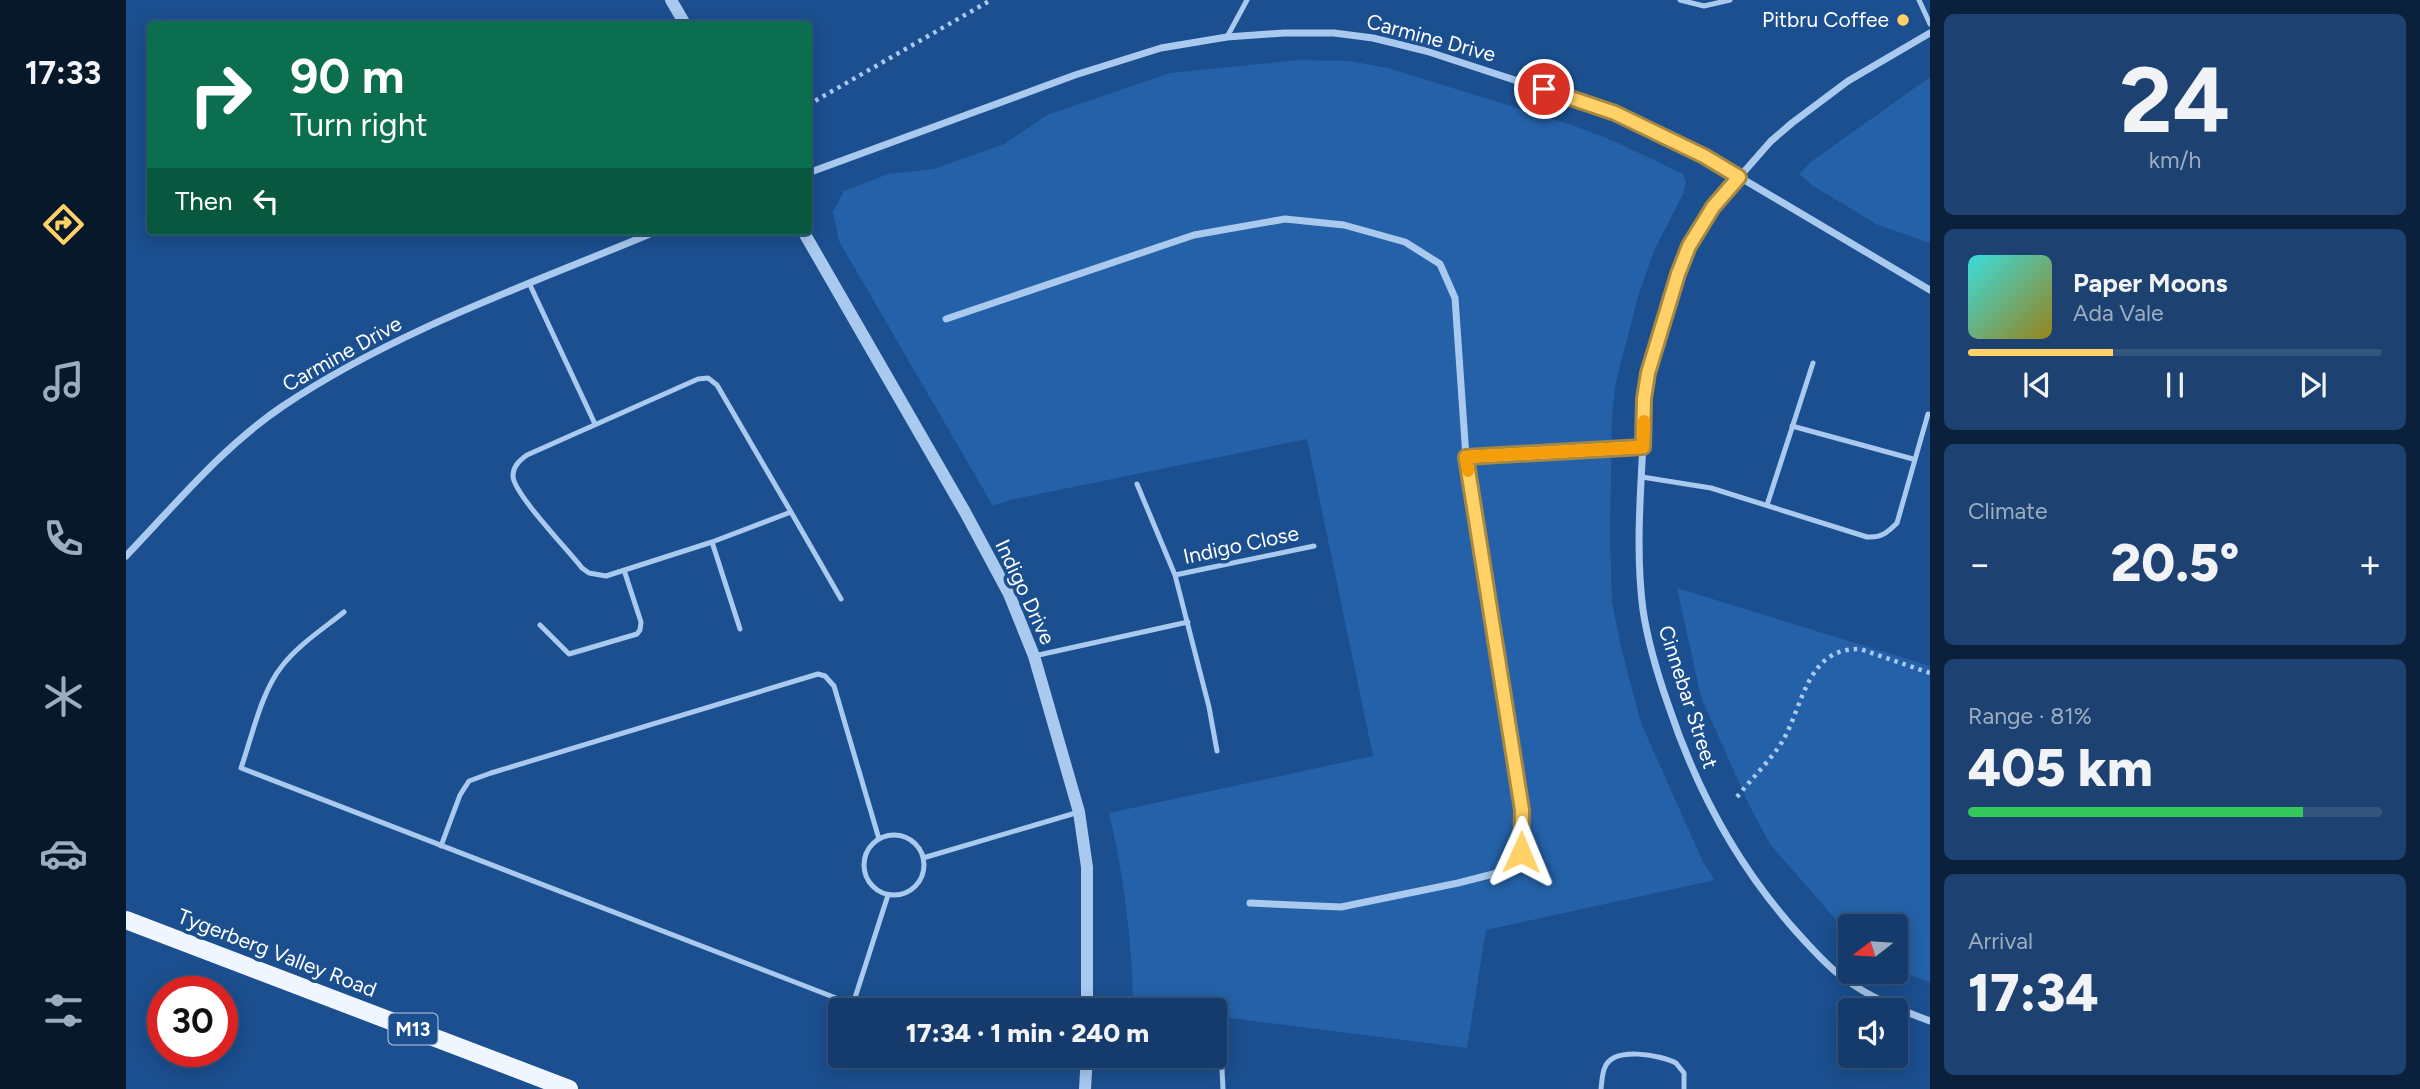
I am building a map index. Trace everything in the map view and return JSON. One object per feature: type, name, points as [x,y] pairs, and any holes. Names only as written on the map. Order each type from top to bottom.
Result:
[{"type":"main road","name":"Tygerberg Valley Road","points":[[126,920],[569,1089]]},
{"type":"street","points":[[671,0],[683,21]]},
{"type":"street","name":"Carmine Drive","points":[[812,172],[1075,75],[1161,48],[1227,37],[1335,33],[1373,38],[1426,51],[1615,113],[1704,156],[1930,290]]},
{"type":"street","name":"Cinnebar Street","points":[[1930,33],[1848,81],[1792,122],[1771,141],[1713,207],[1689,246],[1648,373],[1644,399],[1641,585],[1649,639],[1680,740],[1718,823],[1763,891],[1788,923],[1830,967],[1868,994],[1930,1021]]},
{"type":"street","points":[[946,319],[1194,235],[1285,219],[1344,225],[1405,242],[1440,264],[1455,298],[1466,457],[1522,810],[1521,852],[1505,871],[1341,907],[1250,903]]},
{"type":"street","name":"Carmine Drive","points":[[126,556],[211,465],[281,407],[380,348],[648,235]]},
{"type":"street","name":"Indigo Drive","points":[[805,235],[965,512],[1009,594],[1034,656],[1079,812],[1087,867],[1087,998]]},
{"type":"street","points":[[1466,457],[1643,447]]},
{"type":"street","points":[[1085,1089],[1086,1068]]},
{"type":"lane","points":[[1227,37],[1247,0]]},
{"type":"lane","points":[[1680,0],[1704,6],[1730,0]]},
{"type":"lane","points":[[1919,0],[1930,24]]},
{"type":"lane","points":[[530,285],[595,424]]},
{"type":"lane","points":[[1767,505],[1813,363]]},
{"type":"lane","points":[[791,512],[712,542],[606,576],[598,576],[582,568],[514,484],[513,476],[520,460],[527,454],[698,379],[708,378],[716,385],[791,512],[841,599]]},
{"type":"lane","points":[[1642,477],[1711,488],[1877,538],[1886,534],[1897,523],[1927,414]]},
{"type":"lane","points":[[1792,426],[1913,459]]},
{"type":"lane","name":"Indigo Close","points":[[1137,484],[1175,575],[1209,707],[1217,751]]},
{"type":"lane","points":[[712,542],[740,629]]},
{"type":"lane","name":"Indigo Close","points":[[1175,575],[1314,546]]},
{"type":"lane","points":[[540,625],[569,654],[637,634],[641,622],[624,570]]},
{"type":"lane","points":[[344,612],[288,658],[276,674],[241,768],[837,998]]},
{"type":"lane","points":[[1034,656],[1188,622]]},
{"type":"lane","points":[[440,846],[460,795],[469,781],[797,678],[818,674],[825,676],[834,687],[879,838]]},
{"type":"lane","points":[[923,858],[1079,812]]},
{"type":"lane","points":[[894,834],[913,841],[923,858],[922,878],[916,886],[898,895],[888,895],[871,885],[866,876],[864,857],[879,838],[894,834]]},
{"type":"lane","points":[[855,998],[888,895]]},
{"type":"lane","points":[[1601,1089],[1604,1068],[1615,1057],[1630,1053],[1676,1063],[1684,1073],[1684,1089]]},
{"type":"lane","points":[[1222,1068],[1223,1089]]},
{"type":"path","points":[[812,103],[991,0]]},
{"type":"path","points":[[1737,797],[1782,741],[1811,676],[1830,656],[1849,649],[1860,649],[1930,673]]},
{"type":"shaded area","points":[[1299,60],[1349,61],[1388,68],[1572,125],[1616,142],[1683,174],[1686,181],[1684,192],[1654,251],[1639,293],[1616,382],[1612,415],[1612,602],[1641,723],[1703,862],[1715,880],[1486,930],[1467,1048],[1227,1018],[1227,998],[1133,998],[1126,909],[1109,813],[1373,756],[1307,439],[1010,500],[993,506],[839,241],[833,212],[844,191],[888,174],[934,169],[1004,144],[1047,115],[1170,73]]},
{"type":"shaded area","points":[[1930,77],[1930,243],[1876,224],[1812,185],[1799,174],[1812,161]]},
{"type":"shaded area","points":[[1677,588],[1930,666],[1930,983],[1908,974],[1908,914],[1838,914],[1838,922],[1770,844],[1749,805],[1701,697]]},
{"type":"slow traffic","points":[[1468,471],[1466,457],[1643,447],[1644,421]]},
{"type":"place","name":"Pitbru Coffee","points":[[1903,20]]},
{"type":"route","points":[[1521,852],[1522,810],[1466,457],[1643,447],[1644,399],[1648,373],[1678,274],[1689,246],[1713,207],[1739,177],[1672,139],[1615,113],[1544,89]]}]
